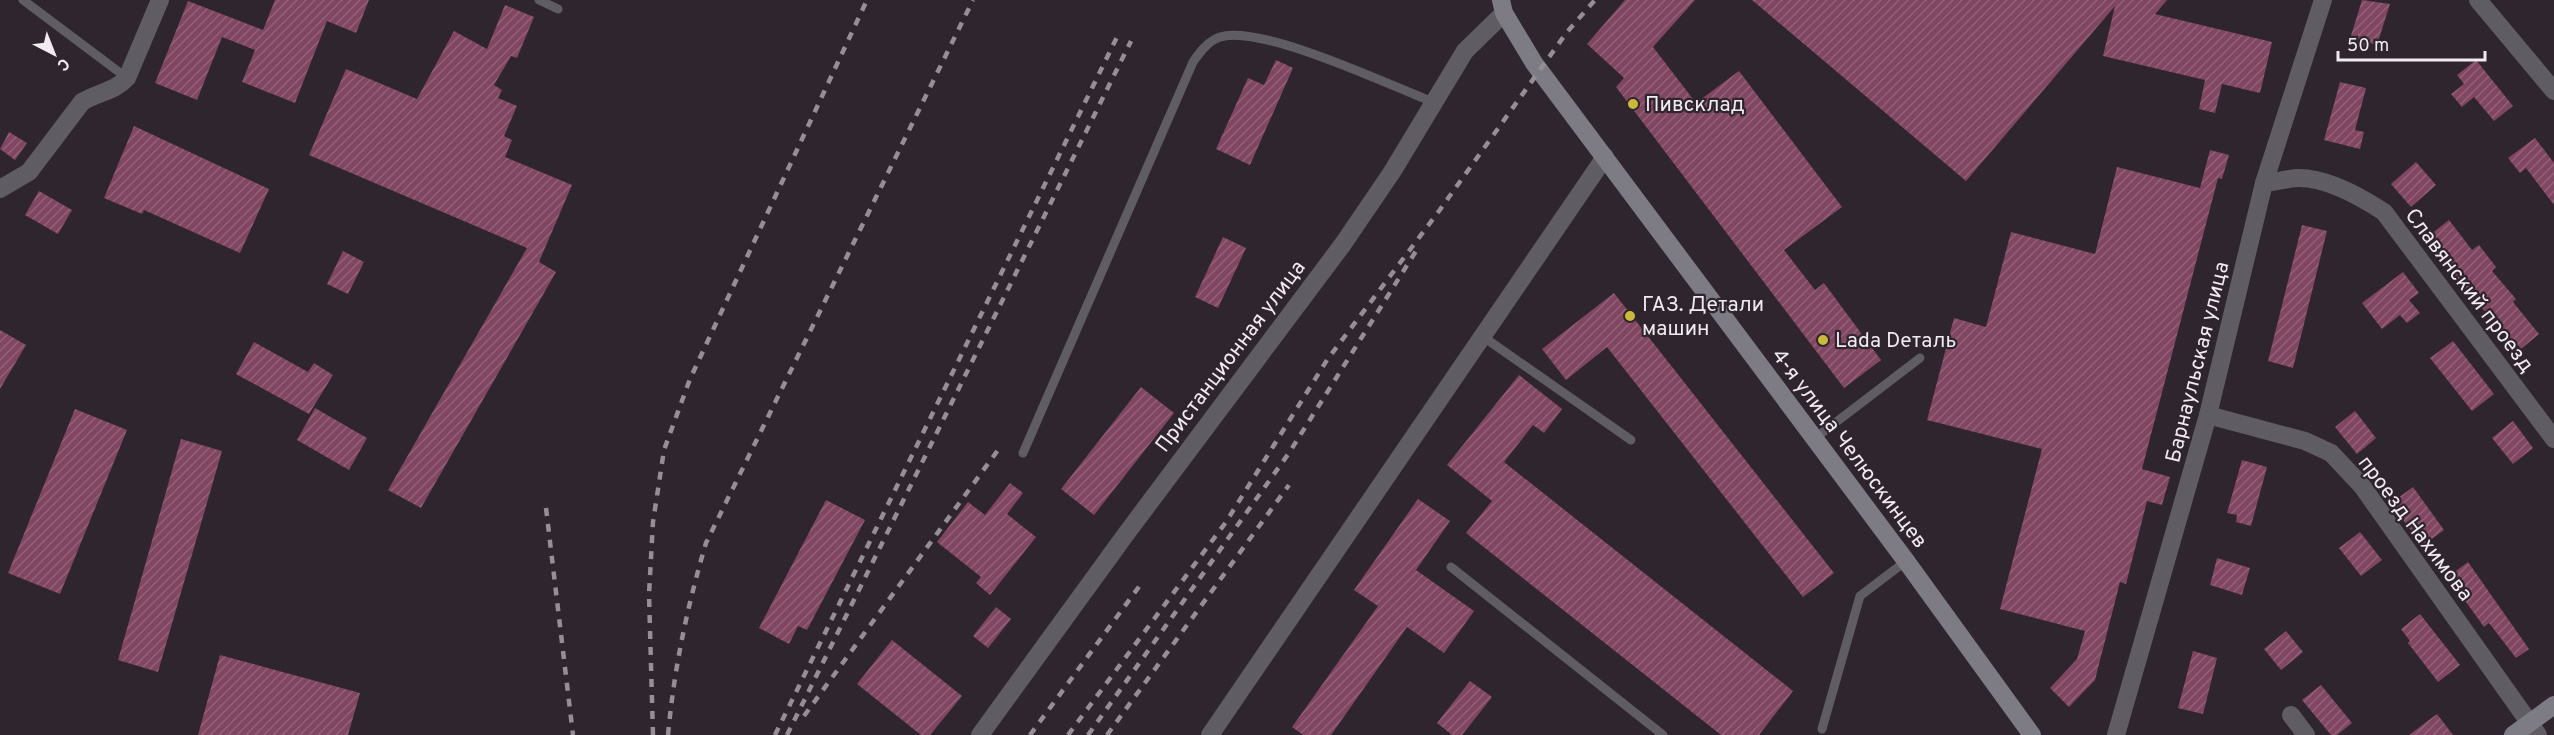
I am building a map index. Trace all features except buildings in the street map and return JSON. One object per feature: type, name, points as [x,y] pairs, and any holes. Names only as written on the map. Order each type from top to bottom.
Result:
[{"type":"main road","name":"4-я улица Челюскинцев","points":[[1502,7],[1534,63],[1906,561],[2032,735]]},
{"type":"main road","points":[[2513,735],[2533,729],[2554,705]]},
{"type":"street","points":[[0,189],[29,172],[82,102],[119,87],[128,78],[160,0]]},
{"type":"street","name":"Барнаульская улица","points":[[2116,735],[2208,416],[2264,183],[2323,0]]},
{"type":"street","points":[[2478,0],[2551,81]]},
{"type":"street","name":"Пристанционная улица","points":[[980,735],[1126,534],[1343,244],[1392,172],[1465,51],[1502,7]]},
{"type":"street","points":[[1210,735],[1316,584],[1605,157]]},
{"type":"street","name":"Славянский проезд","points":[[2264,183],[2297,178],[2311,179],[2364,199],[2384,212],[2554,439]]},
{"type":"street","name":"проезд Нахимова","points":[[2208,416],[2306,441],[2331,453],[2362,486],[2533,729]]},
{"type":"street","points":[[2291,715],[2306,735]]},
{"type":"lane","points":[[23,0],[128,78]]},
{"type":"lane","points":[[539,0],[558,9]]},
{"type":"lane","points":[[1023,453],[1193,62],[1206,46],[1219,37],[1237,35],[1283,44],[1433,102]]},
{"type":"lane","points":[[1482,336],[1631,440]]},
{"type":"lane","points":[[1814,439],[1920,358]]},
{"type":"lane","points":[[1822,729],[1860,596],[1906,561]]},
{"type":"lane","points":[[1451,567],[1663,735]]},
{"type":"railway","points":[[653,735],[649,594],[653,522],[664,450],[690,379],[867,0]]},
{"type":"railway","points":[[668,735],[682,638],[706,543],[973,0]]},
{"type":"railway","points":[[1068,735],[1226,522],[1327,360],[1439,211],[1567,32],[1595,0]]},
{"type":"railway","points":[[775,735],[1118,35]]},
{"type":"railway","points":[[787,735],[1131,41]]},
{"type":"railway","points":[[1088,735],[1289,453],[1416,251]]},
{"type":"railway","points":[[804,716],[998,450]]},
{"type":"railway","points":[[1107,735],[1289,485]]},
{"type":"railway","points":[[546,508],[573,735]]},
{"type":"railway","points":[[1030,735],[1141,584]]},
{"type":"place","name":"Пивсклад","points":[[1633,104]]},
{"type":"place","name":"ГАЗ. Детали машин","points":[[1630,316]]},
{"type":"place","name":"Lada Dеталь","points":[[1823,340]]}]
